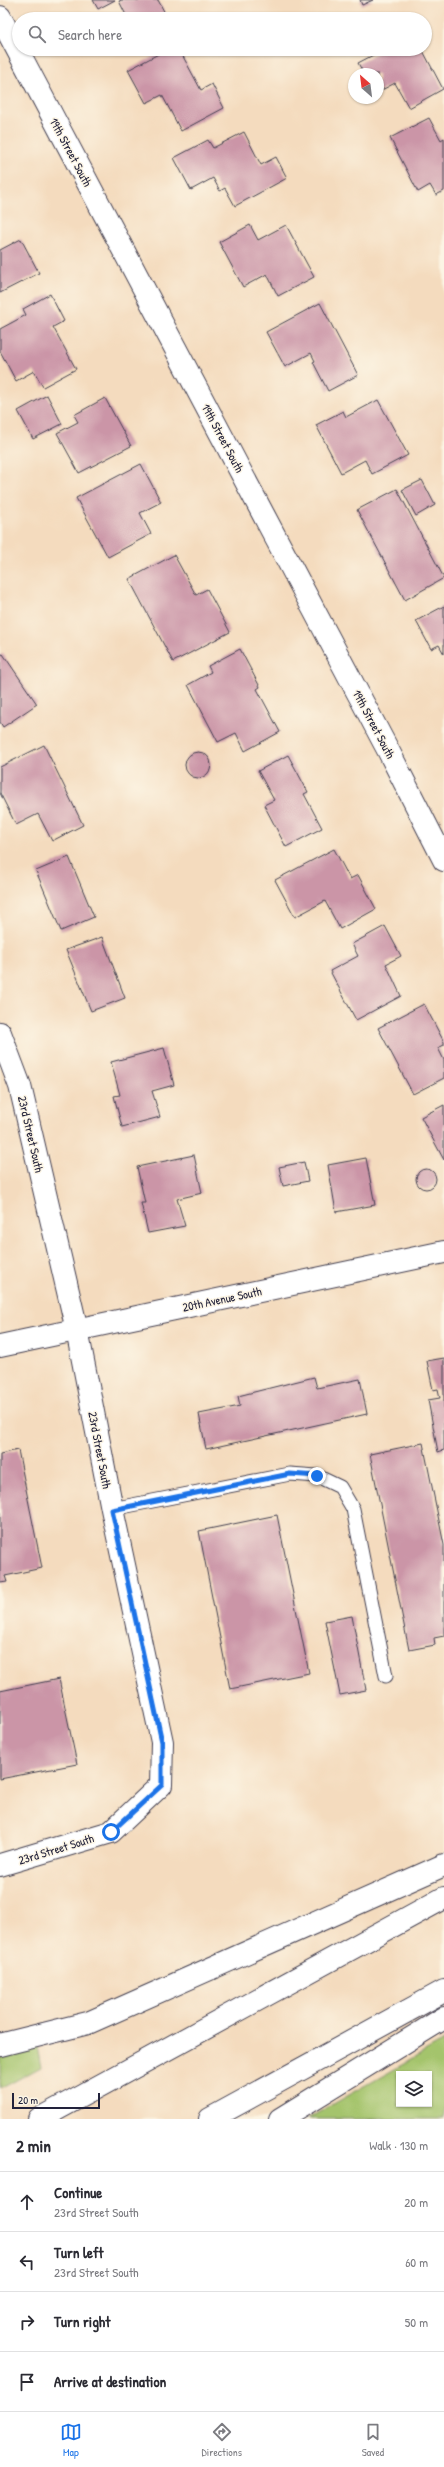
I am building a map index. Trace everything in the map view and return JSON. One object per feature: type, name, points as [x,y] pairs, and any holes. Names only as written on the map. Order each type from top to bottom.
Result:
[{"type":"main road","name":"19th Street South","points":[[0,17],[12,40]]},
{"type":"main road","name":"19th Street South","points":[[21,56],[444,860]]},
{"type":"main road","name":"23rd Street South","points":[[0,1033],[20,1086],[77,1330],[112,1510],[162,1742],[162,1785],[111,1832],[0,1865]]},
{"type":"main road","name":"20th Avenue South","points":[[0,1346],[444,1252]]},
{"type":"main road","points":[[0,2045],[88,2023],[444,1865]]},
{"type":"main road","points":[[39,2119],[444,1898]]},
{"type":"main road","points":[[210,2119],[444,1991]]},
{"type":"main road","points":[[280,2119],[444,2018]]},
{"type":"lane","points":[[112,1510],[290,1474],[317,1476],[340,1487],[353,1509],[386,1676]]},
{"type":"green space","points":[[444,2041],[444,2119],[307,2119]]},
{"type":"green space","points":[[37,2047],[41,2067],[0,2089],[0,2059]]},
{"type":"building","points":[[93,0],[115,0],[98,9]]},
{"type":"building","points":[[158,0],[164,12],[124,12],[119,1]]},
{"type":"building","points":[[360,0],[373,0],[362,5]]},
{"type":"building","points":[[155,56],[183,56],[201,90],[212,84],[224,108],[181,131],[162,95],[146,103],[128,70]]},
{"type":"building","points":[[371,56],[426,56],[443,89],[409,108],[395,83],[384,89],[384,68],[361,68],[358,63]]},
{"type":"building","points":[[429,118],[441,140],[444,138],[444,191],[436,195],[430,185],[418,192],[390,138]]},
{"type":"building","points":[[244,132],[261,165],[276,157],[287,178],[235,206],[225,188],[220,191],[213,178],[191,190],[174,158],[208,140],[213,148]]},
{"type":"building","points":[[250,225],[258,240],[286,225],[314,277],[278,296],[267,274],[243,287],[219,242]]},
{"type":"building","points":[[21,239],[39,273],[0,293],[0,250]]},
{"type":"building","points":[[50,294],[64,321],[53,327],[76,369],[43,387],[34,371],[16,381],[0,351],[0,329],[26,315],[23,309]]},
{"type":"building","points":[[320,303],[358,375],[328,391],[313,362],[315,361],[311,353],[285,367],[266,332]]},
{"type":"building","points":[[47,395],[62,424],[33,439],[18,411]]},
{"type":"building","points":[[105,398],[131,446],[79,473],[57,433],[78,422],[74,415]]},
{"type":"building","points":[[378,400],[408,455],[372,474],[365,460],[341,473],[316,425],[343,411],[346,417]]},
{"type":"building","points":[[141,464],[161,502],[140,513],[151,534],[108,557],[76,498]]},
{"type":"building","points":[[422,480],[435,505],[416,516],[402,490]]},
{"type":"building","points":[[397,489],[444,578],[405,600],[357,510]]},
{"type":"building","points":[[174,555],[196,595],[207,589],[230,632],[173,662],[129,579]]},
{"type":"building","points":[[444,606],[444,654],[439,645],[431,649],[416,621]]},
{"type":"building","points":[[240,649],[260,687],[257,689],[280,732],[245,751],[236,733],[218,742],[188,685],[211,672],[208,666]]},
{"type":"building","points":[[3,654],[37,704],[3,727],[0,722],[0,655]]},
{"type":"building","points":[[44,745],[83,825],[52,841],[38,814],[16,825],[0,793],[0,767]]},
{"type":"building","points":[[198,752],[207,756],[211,765],[207,774],[198,778],[189,774],[185,765],[189,756]]},
{"type":"building","points":[[288,755],[308,792],[304,794],[322,828],[286,847],[264,805],[274,800],[258,771]]},
{"type":"building","points":[[334,849],[350,879],[358,875],[376,909],[340,929],[325,901],[295,917],[275,880]]},
{"type":"building","points":[[69,857],[94,917],[61,931],[36,871]]},
{"type":"building","points":[[385,926],[401,956],[386,964],[401,996],[356,1020],[330,971],[358,956],[352,944]]},
{"type":"building","points":[[102,937],[125,998],[91,1011],[66,950]]},
{"type":"building","points":[[424,1004],[444,1042],[444,1045],[438,1048],[444,1060],[444,1078],[413,1094],[378,1028]]},
{"type":"building","points":[[164,1048],[174,1085],[152,1091],[160,1117],[122,1127],[114,1096],[120,1095],[111,1062]]},
{"type":"building","points":[[444,1105],[444,1160],[421,1117]]},
{"type":"building","points":[[194,1155],[202,1193],[177,1199],[185,1226],[148,1233],[141,1203],[145,1203],[137,1167]]},
{"type":"building","points":[[366,1158],[375,1205],[336,1212],[328,1165]]},
{"type":"building","points":[[304,1162],[308,1181],[283,1186],[279,1167]]},
{"type":"building","points":[[422,1169],[430,1169],[436,1175],[436,1183],[430,1189],[422,1189],[416,1183],[416,1175]]},
{"type":"building","points":[[444,1358],[444,1450],[438,1452],[428,1400],[440,1398],[438,1389],[433,1390],[427,1361]]},
{"type":"building","points":[[314,1377],[317,1388],[360,1379],[367,1414],[206,1449],[199,1414],[240,1406],[238,1396]]},
{"type":"building","points":[[423,1443],[444,1545],[444,1636],[434,1638],[435,1645],[409,1650],[370,1454]]},
{"type":"building","points":[[18,1450],[42,1568],[5,1576],[7,1582],[0,1583],[0,1454]]},
{"type":"building","points":[[277,1515],[309,1673],[230,1689],[199,1531]]},
{"type":"building","points":[[352,1616],[366,1690],[340,1695],[325,1621]]},
{"type":"building","points":[[59,1679],[77,1764],[0,1779],[0,1691]]},
{"type":"route","points":[[111,1832],[162,1785],[162,1742],[112,1510],[290,1474],[317,1476]]}]
